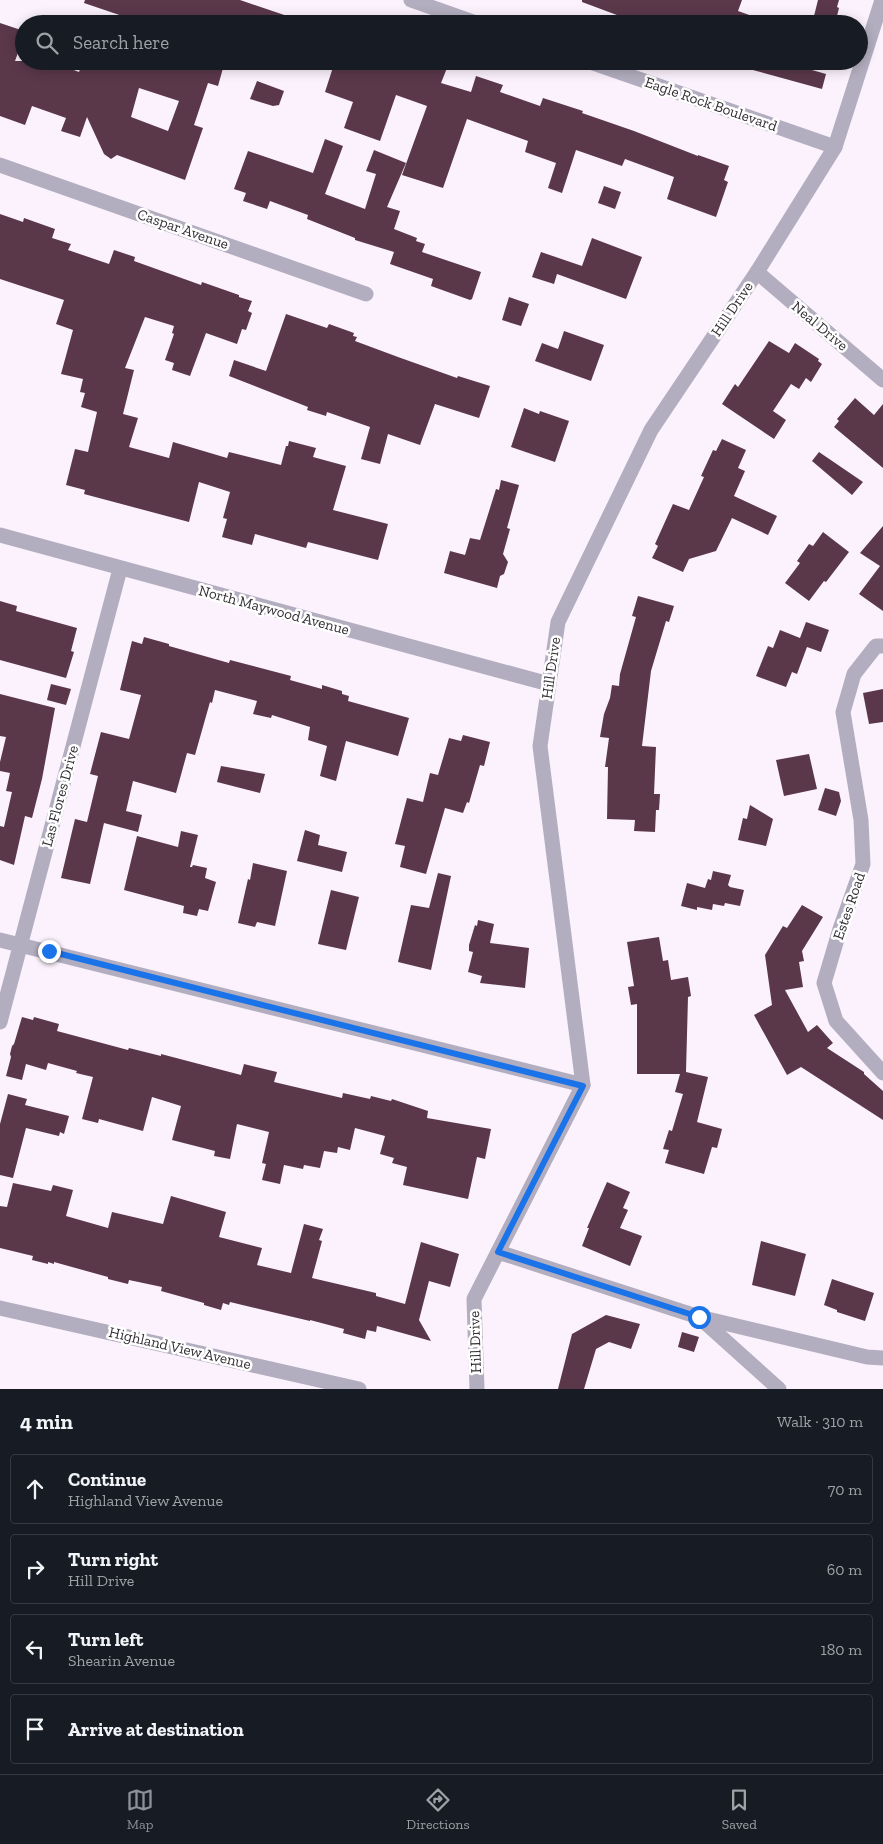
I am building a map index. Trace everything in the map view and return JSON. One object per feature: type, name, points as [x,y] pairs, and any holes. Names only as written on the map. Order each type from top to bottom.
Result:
[{"type":"street","points":[[411,0],[454,15]]},
{"type":"street","name":"Hill Drive","points":[[868,45],[882,0]]},
{"type":"street","name":"Eagle Rock Boulevard","points":[[613,70],[836,147]]},
{"type":"street","name":"Hill Drive","points":[[477,1389],[474,1299],[583,1086],[540,746],[558,622],[651,430],[757,272],[836,147],[860,70]]},
{"type":"street","name":"Caspar Avenue","points":[[0,165],[366,294]]},
{"type":"street","name":"Neal Drive","points":[[757,272],[883,380]]},
{"type":"street","name":"North Maywood Avenue","points":[[0,535],[549,684]]},
{"type":"street","name":"Las Flores Drive","points":[[0,1022],[120,569]]},
{"type":"street","name":"Estes Road","points":[[883,646],[876,646],[854,674],[843,712],[861,820],[863,864],[840,929],[824,983],[836,1021],[883,1073]]},
{"type":"street","points":[[0,940],[583,1086]]},
{"type":"street","points":[[498,1252],[699,1317],[867,1357],[883,1358]]},
{"type":"street","name":"Highland View Avenue","points":[[0,1308],[359,1389]]},
{"type":"street","points":[[699,1317],[779,1389]]},
{"type":"building","points":[[85,0],[240,0],[284,15],[119,15],[84,3]]},
{"type":"building","points":[[582,0],[742,0],[738,11],[749,15],[617,15],[582,2]]},
{"type":"building","points":[[818,0],[839,0],[837,15],[814,15]]},
{"type":"building","points":[[0,23],[15,28],[15,70],[74,70],[79,72],[80,70],[222,70],[218,86],[208,83],[194,125],[203,128],[185,180],[117,155],[111,159],[104,154],[87,117],[80,137],[61,131],[66,118],[32,106],[25,125],[0,116]],"holes":[[[139,88],[179,101],[168,131],[131,117]]]},
{"type":"building","points":[[332,70],[446,70],[441,83],[471,92],[476,76],[503,85],[500,92],[540,106],[543,98],[583,111],[582,113],[729,166],[724,180],[728,182],[716,217],[667,199],[674,177],[625,159],[622,166],[576,150],[562,193],[548,188],[556,163],[525,152],[528,141],[467,119],[443,188],[402,175],[427,106],[396,95],[380,141],[344,128],[353,102],[325,92]]},
{"type":"building","points":[[753,70],[812,70],[826,74],[822,89]]},
{"type":"building","points":[[257,81],[284,91],[279,105],[273,106],[250,99]]},
{"type":"building","points":[[325,139],[343,146],[325,194],[365,209],[376,174],[366,171],[374,150],[406,163],[387,207],[400,211],[394,229],[417,238],[416,241],[425,244],[422,252],[481,272],[472,299],[470,300],[431,286],[433,279],[390,264],[394,252],[355,240],[355,238],[307,219],[308,215],[270,201],[267,209],[243,201],[246,193],[234,189],[248,151],[313,173]]},
{"type":"building","points":[[604,186],[621,192],[615,209],[598,203]]},
{"type":"building","points":[[0,214],[23,222],[24,218],[55,229],[52,238],[71,244],[68,250],[109,264],[114,250],[135,257],[134,261],[201,285],[202,282],[252,301],[248,311],[252,313],[246,330],[242,329],[237,344],[206,333],[190,376],[172,370],[174,363],[165,360],[174,334],[172,333],[174,326],[145,317],[125,368],[134,370],[123,414],[138,418],[129,447],[169,458],[173,442],[227,458],[229,452],[281,465],[289,441],[316,448],[313,457],[346,466],[333,510],[388,524],[378,560],[308,542],[306,548],[255,534],[252,545],[222,537],[227,519],[223,518],[230,492],[199,482],[189,522],[84,494],[85,490],[66,485],[75,449],[88,452],[97,412],[81,407],[85,393],[80,392],[83,379],[61,374],[73,330],[56,324],[64,300],[0,279]]},
{"type":"building","points":[[592,238],[642,257],[626,299],[557,274],[554,284],[532,277],[541,252],[582,266]]},
{"type":"building","points":[[509,297],[529,304],[521,326],[502,320]]},
{"type":"building","points":[[286,314],[327,328],[329,324],[354,333],[353,336],[357,337],[355,341],[457,378],[458,376],[490,386],[479,418],[435,404],[420,445],[388,434],[380,464],[361,459],[370,427],[327,412],[326,416],[307,410],[308,407],[229,376],[234,360],[266,371]]},
{"type":"building","points":[[564,331],[604,345],[591,381],[535,361],[542,343],[558,349]]},
{"type":"building","points":[[769,341],[789,353],[795,343],[819,359],[818,361],[822,364],[811,382],[806,378],[799,389],[791,384],[773,411],[786,420],[774,439],[722,404],[735,384],[738,387]]},
{"type":"building","points":[[855,398],[874,415],[883,404],[883,468],[834,427],[839,421],[837,419]]},
{"type":"building","points":[[524,408],[539,414],[540,411],[569,421],[555,462],[511,447]]},
{"type":"building","points":[[722,439],[746,450],[738,468],[745,471],[734,496],[777,516],[768,535],[732,518],[716,551],[689,559],[683,572],[652,558],[658,546],[655,544],[673,504],[689,510],[704,477],[701,476],[713,450],[716,451]]},
{"type":"building","points":[[819,452],[863,482],[852,495],[812,461]]},
{"type":"building","points":[[501,480],[519,485],[507,528],[510,529],[503,554],[508,562],[504,574],[500,576],[497,588],[444,573],[450,551],[465,555],[470,538],[480,540],[496,489],[499,490]]},
{"type":"building","points":[[883,526],[883,611],[859,594],[880,566],[860,553]]},
{"type":"building","points":[[823,532],[849,552],[809,601],[785,583],[800,563],[797,561],[809,544],[813,546]]},
{"type":"building","points":[[638,596],[674,606],[669,622],[666,621],[651,671],[642,746],[656,747],[654,794],[660,794],[659,810],[656,810],[655,832],[634,831],[635,820],[607,819],[608,767],[605,767],[609,738],[600,737],[612,685],[619,686],[620,674],[636,617],[632,616]]},
{"type":"building","points":[[0,601],[17,606],[16,611],[77,628],[71,651],[74,652],[66,678],[0,660]]},
{"type":"building","points":[[806,622],[829,630],[821,652],[807,647],[797,674],[792,672],[786,687],[756,676],[768,646],[773,648],[780,630],[800,638]]},
{"type":"building","points":[[144,637],[229,663],[230,660],[291,676],[290,680],[322,689],[322,685],[342,691],[342,694],[349,696],[348,701],[409,718],[398,756],[346,741],[336,781],[320,776],[327,746],[308,740],[310,727],[272,715],[271,718],[253,714],[257,701],[215,690],[195,755],[187,753],[176,793],[133,781],[126,811],[142,815],[138,832],[104,823],[90,884],[61,878],[75,819],[87,822],[98,776],[90,774],[101,732],[129,739],[141,695],[120,690],[132,641],[142,644]]},
{"type":"building","points":[[51,684],[71,689],[66,705],[47,700]]},
{"type":"building","points":[[883,689],[883,722],[869,724],[863,693]]},
{"type":"building","points":[[0,694],[55,708],[42,779],[32,818],[25,816],[14,865],[0,860],[0,826],[4,827],[12,792],[6,791],[10,773],[0,771],[0,762],[6,737],[0,736]]},
{"type":"building","points":[[463,735],[490,742],[484,766],[480,765],[469,803],[467,802],[463,813],[445,808],[426,874],[400,867],[405,846],[395,844],[407,798],[423,802],[430,773],[438,775],[449,738],[461,741]]},
{"type":"building","points":[[809,754],[817,789],[784,796],[776,760]]},
{"type":"building","points":[[221,766],[265,774],[260,793],[217,782]]},
{"type":"building","points":[[825,788],[839,792],[841,801],[836,816],[818,810]]},
{"type":"building","points":[[750,805],[773,819],[766,846],[738,840],[743,818],[747,819]]},
{"type":"building","points":[[305,830],[320,835],[318,845],[347,852],[342,872],[297,861]]},
{"type":"building","points":[[181,831],[198,835],[190,867],[193,865],[207,868],[205,878],[216,882],[208,911],[199,909],[197,916],[183,913],[184,906],[124,890],[137,836],[178,847]]},
{"type":"building","points":[[253,863],[287,871],[275,926],[257,922],[255,927],[238,923]]},
{"type":"building","points":[[713,871],[731,875],[728,885],[744,890],[740,906],[725,903],[724,906],[713,904],[712,910],[697,907],[697,910],[681,906],[687,883],[705,888],[708,879],[711,880]]},
{"type":"building","points":[[438,873],[451,876],[431,970],[398,962],[411,905],[429,908]]},
{"type":"building","points":[[331,890],[359,897],[346,950],[318,944]]},
{"type":"building","points":[[802,905],[823,917],[802,951],[804,961],[799,962],[803,987],[785,990],[808,1032],[817,1025],[833,1043],[827,1048],[864,1072],[883,1091],[883,1120],[801,1067],[787,1075],[754,1015],[772,1005],[765,955],[783,926],[787,928]]},
{"type":"building","points":[[478,920],[494,924],[490,943],[529,948],[525,988],[480,983],[482,976],[468,972],[473,952],[469,951],[469,945]]},
{"type":"building","points":[[659,937],[663,961],[668,960],[671,980],[688,977],[691,996],[688,997],[686,1072],[708,1077],[697,1122],[722,1129],[717,1148],[712,1147],[704,1174],[665,1163],[669,1150],[663,1149],[669,1130],[672,1131],[683,1094],[675,1092],[680,1074],[637,1074],[637,1004],[631,1005],[628,987],[634,986],[627,942]]},
{"type":"building","points":[[22,1017],[33,1020],[34,1017],[59,1024],[57,1031],[128,1050],[129,1048],[161,1056],[161,1054],[241,1075],[244,1064],[277,1072],[274,1082],[342,1098],[343,1093],[370,1099],[371,1096],[391,1101],[392,1099],[428,1111],[427,1118],[491,1129],[485,1159],[477,1157],[468,1199],[403,1185],[407,1167],[392,1163],[394,1158],[380,1154],[385,1136],[355,1128],[350,1150],[338,1147],[337,1153],[324,1151],[320,1168],[304,1165],[303,1169],[284,1165],[280,1184],[262,1180],[266,1164],[262,1163],[269,1132],[237,1124],[230,1159],[214,1156],[215,1151],[172,1140],[181,1106],[152,1097],[143,1131],[99,1119],[98,1123],[82,1119],[93,1077],[48,1063],[46,1070],[26,1064],[22,1080],[6,1076],[12,1046]]},
{"type":"building","points":[[8,1094],[27,1099],[25,1105],[69,1116],[64,1134],[60,1132],[59,1136],[26,1128],[13,1178],[0,1175],[0,1124]]},
{"type":"building","points":[[607,1182],[630,1192],[623,1208],[628,1210],[620,1228],[642,1236],[630,1266],[582,1246],[589,1228],[587,1228]]},
{"type":"building","points":[[13,1183],[51,1191],[53,1185],[73,1190],[66,1216],[108,1228],[112,1212],[163,1224],[171,1196],[226,1212],[219,1237],[262,1248],[257,1265],[291,1273],[304,1224],[323,1229],[319,1240],[322,1241],[312,1278],[376,1293],[376,1296],[405,1304],[421,1242],[459,1254],[450,1287],[429,1281],[419,1320],[431,1341],[377,1326],[376,1332],[367,1330],[365,1339],[343,1333],[344,1329],[230,1302],[229,1305],[223,1303],[221,1310],[204,1305],[204,1303],[161,1291],[162,1287],[129,1280],[128,1284],[54,1262],[54,1264],[48,1262],[48,1264],[32,1260],[33,1256],[0,1248],[0,1206],[7,1207]]},
{"type":"building","points":[[761,1241],[806,1254],[795,1296],[752,1285]]},
{"type":"building","points":[[832,1279],[874,1293],[865,1321],[837,1312],[837,1310],[824,1305]]},
{"type":"building","points":[[606,1315],[640,1324],[631,1349],[609,1342],[596,1349],[584,1389],[558,1389],[572,1334]]},
{"type":"building","points":[[682,1332],[699,1337],[694,1352],[678,1347]]},
{"type":"route","points":[[49,951],[583,1086],[498,1252],[699,1317]]}]
